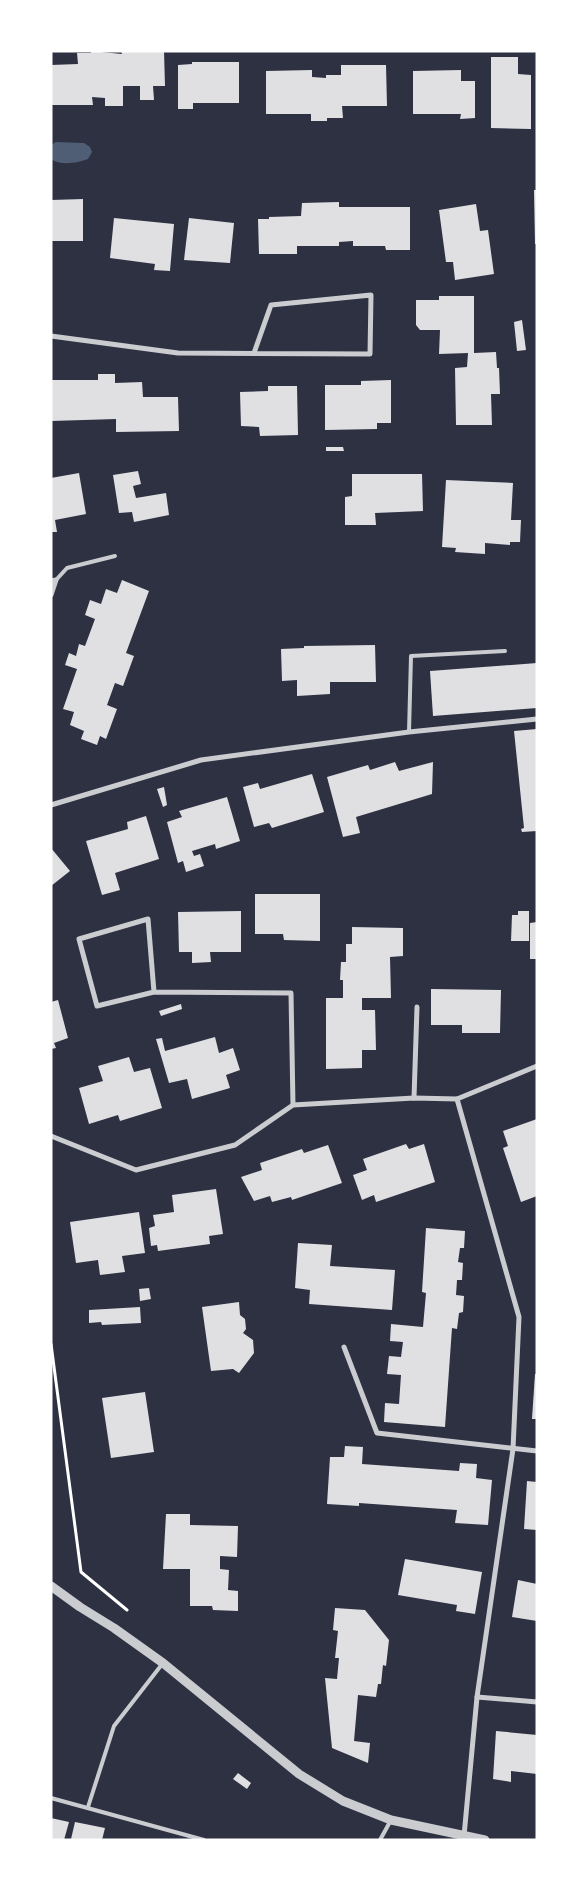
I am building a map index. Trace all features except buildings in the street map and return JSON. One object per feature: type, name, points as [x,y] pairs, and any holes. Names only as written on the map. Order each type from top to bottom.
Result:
[{"type":"street","points":[[51,336],[178,353],[370,354],[371,295],[271,305],[254,353]]},
{"type":"street","points":[[51,595],[54,581]]},
{"type":"street","points":[[51,805],[201,760],[410,732],[537,719]]},
{"type":"street","points":[[154,992],[148,919],[79,939],[97,1006],[154,992],[290,993],[293,1105]]},
{"type":"street","points":[[414,1098],[418,1008]]},
{"type":"street","points":[[51,1136],[136,1170],[235,1145],[293,1105],[414,1098],[457,1099],[537,1066]]},
{"type":"street","points":[[457,1099],[519,1317],[513,1449],[477,1697],[464,1836]]},
{"type":"street","points":[[344,1347],[377,1434],[537,1451]]},
{"type":"street","points":[[51,1586],[163,1663],[299,1774],[344,1801],[391,1820],[485,1840]]},
{"type":"street","points":[[477,1697],[537,1702]]},
{"type":"lane","points":[[54,581],[67,568],[115,556]]},
{"type":"lane","points":[[410,732],[411,656],[505,651]]},
{"type":"lane","points":[[88,1807],[114,1726],[163,1663]]},
{"type":"lane","points":[[51,1798],[204,1840]]},
{"type":"lane","points":[[380,1840],[391,1820]]},
{"type":"path","points":[[51,1344],[81,1572],[130,1612],[114,1628]]},
{"type":"water","points":[[56,142],[84,143],[90,147],[92,152],[88,159],[74,163],[59,163],[51,159],[51,145]]}]
